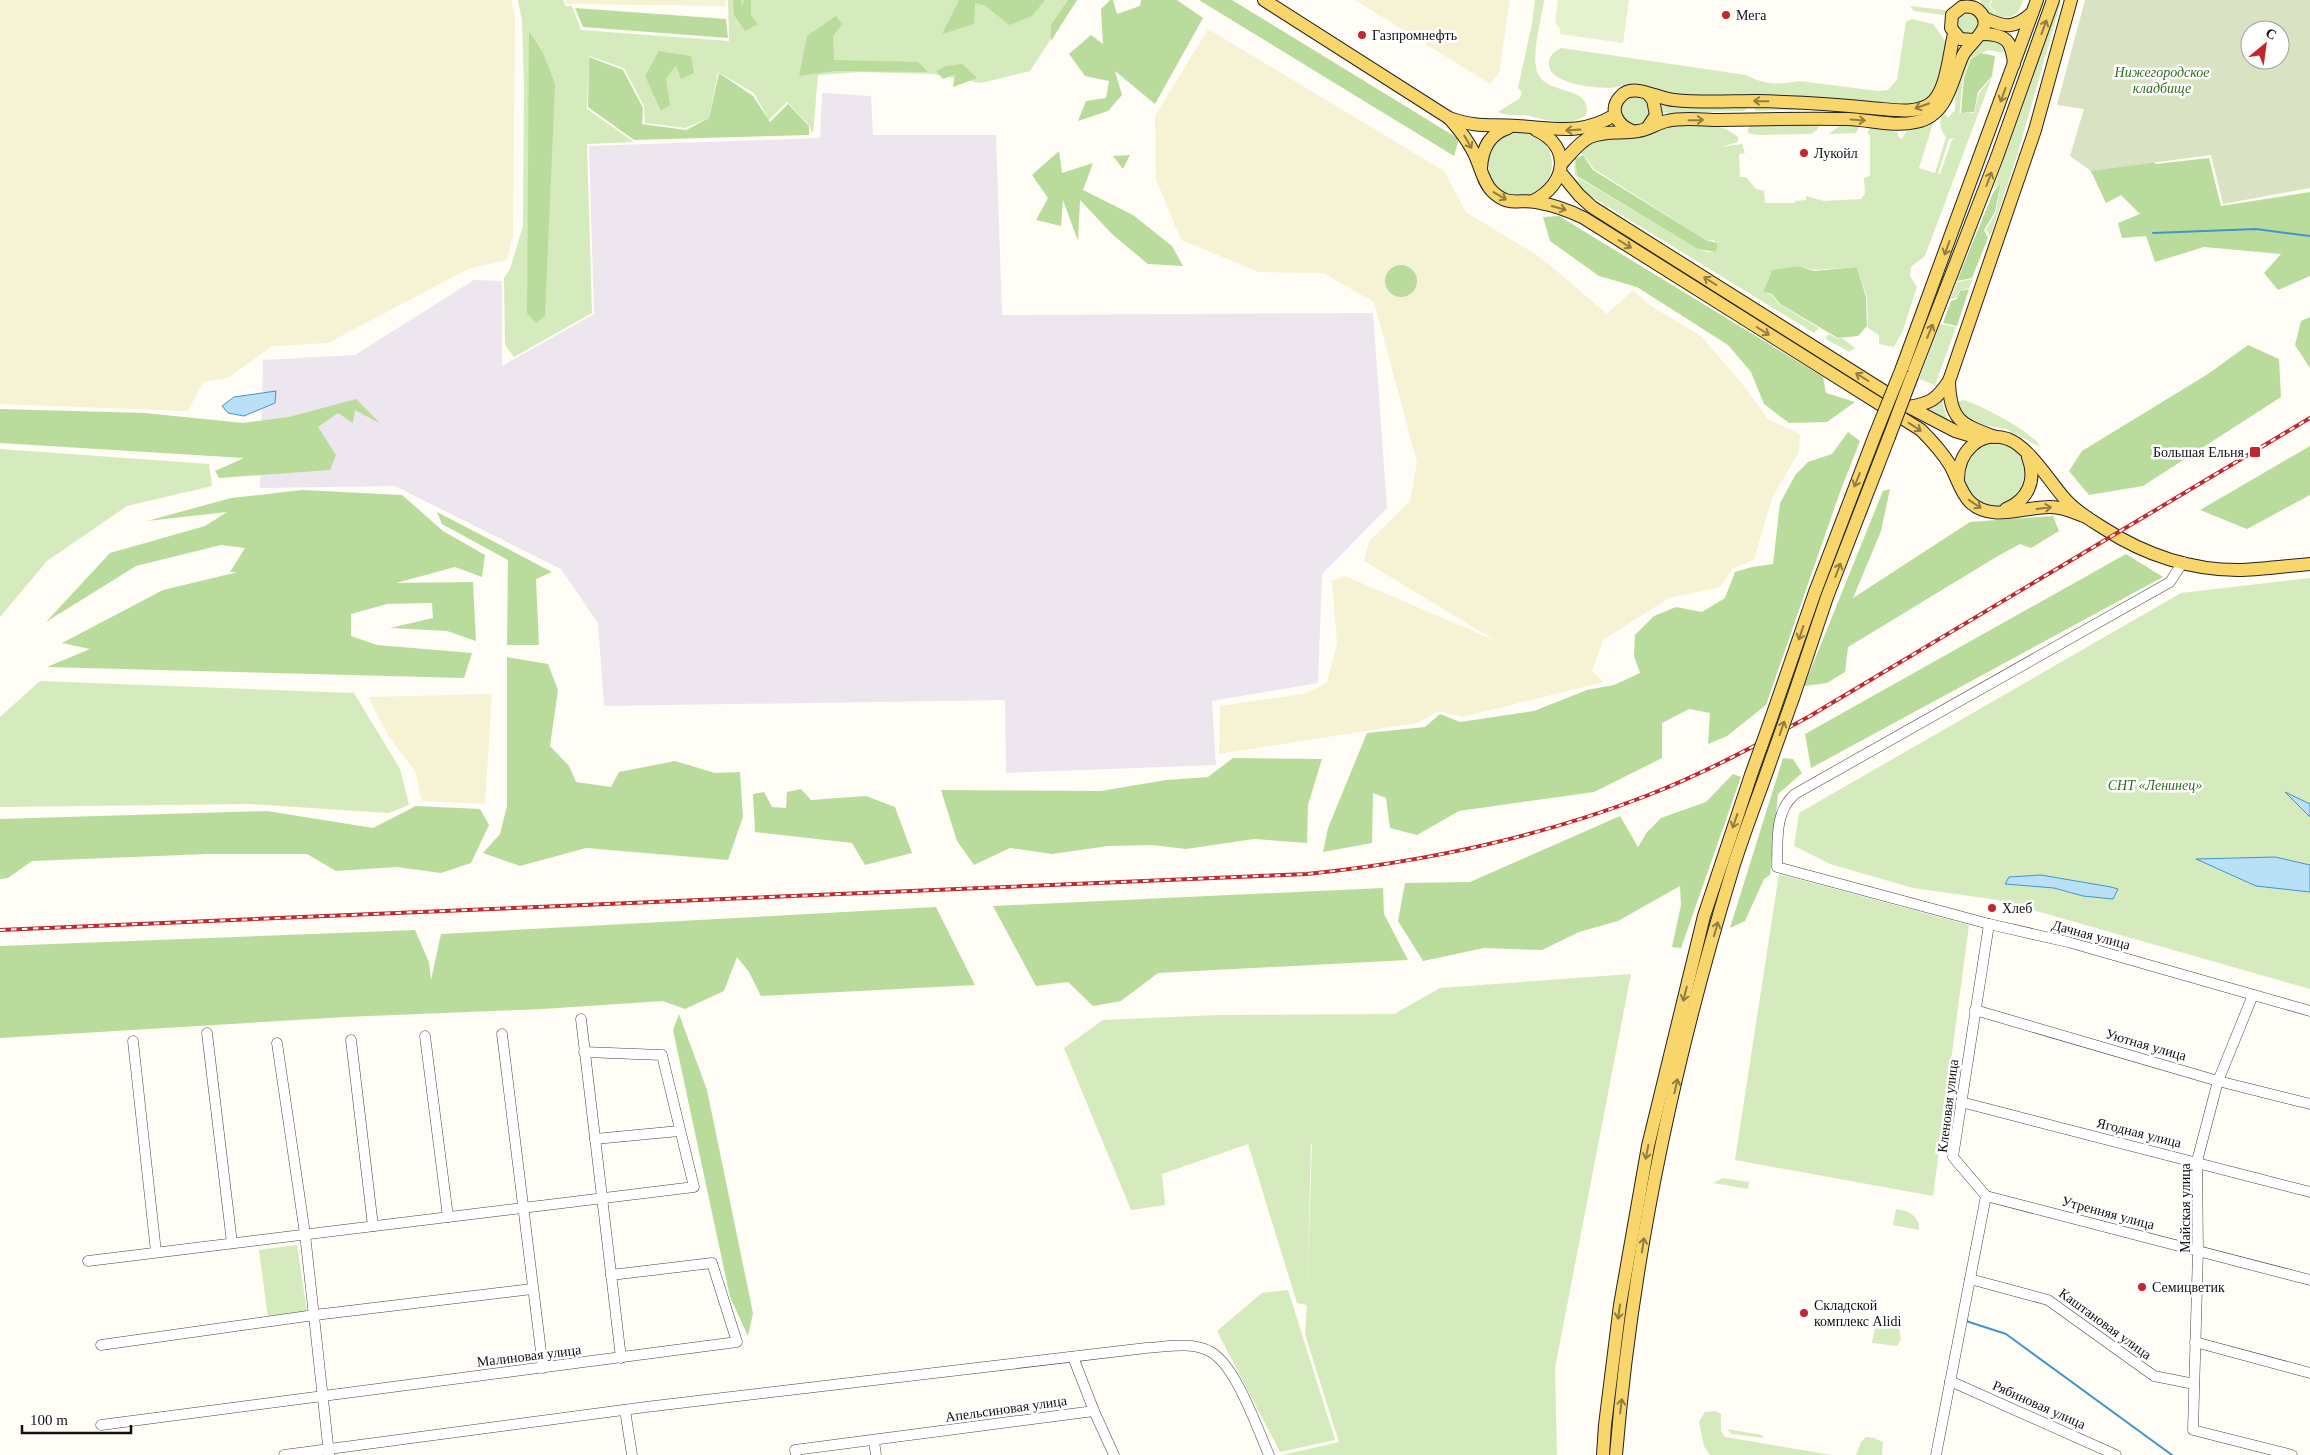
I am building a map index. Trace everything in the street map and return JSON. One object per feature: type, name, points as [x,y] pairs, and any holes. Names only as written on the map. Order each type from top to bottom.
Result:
[{"type":"main road","points":[[1264,0],[1449,118],[1464,135],[1492,191],[1504,199],[1517,203],[1533,201],[1543,196],[1553,187],[1561,168],[1589,137],[1605,133],[1632,131]]},
{"type":"main road","points":[[1616,1455],[1633,1306],[1661,1150],[1700,985],[1730,879],[1827,597],[1994,166],[2053,0]]},
{"type":"main road","points":[[1909,407],[1929,403],[1940,394],[1949,381],[2041,109],[2071,0]]},
{"type":"main road","points":[[1984,18],[2005,26],[2014,26],[2035,6]]},
{"type":"main road","points":[[1603,1455],[1620,1305],[1648,1146],[1704,916],[1815,592],[1902,368],[2035,6]]},
{"type":"main road","points":[[1962,7],[1974,8],[1984,18],[1985,26],[1961,60],[1949,94],[1941,108],[1926,120],[1914,123],[1849,119],[1668,120],[1638,132],[1624,128],[1615,115],[1615,104],[1621,95],[1628,91],[1637,90],[1649,95],[1673,100],[1826,104],[1904,110],[1922,108],[1931,103],[1941,90],[1954,34],[1951,22],[1956,10],[1962,7]]},
{"type":"main road","points":[[1954,34],[1960,39],[1967,41],[1994,34],[2003,37],[2013,50],[2014,65]]},
{"type":"main road","points":[[1648,127],[1656,114],[1653,100],[1649,95]]},
{"type":"main road","points":[[1449,118],[1480,127],[1516,126],[1556,131],[1581,130],[1600,124],[1615,115]]},
{"type":"main road","points":[[1481,169],[1482,155],[1493,136],[1516,126]]},
{"type":"main road","points":[[1529,127],[1546,135],[1557,147],[1561,168],[1579,195],[1592,207],[1909,407],[1954,431],[1989,438],[2008,439],[2019,446],[2066,500],[2084,516],[2115,536],[2148,552],[2206,568],[2241,570],[2310,564]]},
{"type":"main road","points":[[1533,201],[1559,207],[1584,218],[1921,430],[1938,448],[1964,495],[1972,504],[1986,511],[2018,512],[2050,506],[2064,508],[2084,516]]},
{"type":"main road","points":[[1949,381],[1950,401],[1953,411],[1961,421],[1989,438]]},
{"type":"main road","points":[[1958,482],[1958,468],[1965,452],[1973,444],[1989,438]]},
{"type":"main road","points":[[2001,511],[2017,505],[2025,497],[2031,484],[2032,466],[2026,454]]},
{"type":"street","name":"Дачная улица","points":[[2183,562],[2170,582],[1795,794],[1787,801],[1779,819],[1777,867],[1989,924],[2068,942],[2310,1011]]},
{"type":"street","name":"Кленовая улица","points":[[1986,1196],[1953,1158],[1989,924]]},
{"type":"street","name":"Майская улица","points":[[2253,995],[2218,1081],[2197,1161],[2198,1251],[2193,1430],[2292,1455]]},
{"type":"street","name":"Уютная улица","points":[[1976,1010],[2218,1081],[2310,1104]]},
{"type":"street","points":[[581,1019],[620,1358]]},
{"type":"street","points":[[207,1033],[232,1243]]},
{"type":"street","points":[[502,1034],[542,1368]]},
{"type":"street","points":[[425,1036],[448,1217]]},
{"type":"street","points":[[351,1040],[373,1226]]},
{"type":"street","points":[[133,1041],[156,1252]]},
{"type":"street","points":[[277,1043],[305,1234],[329,1452]]},
{"type":"street","points":[[88,1261],[694,1187],[662,1055],[584,1052]]},
{"type":"street","name":"Ягодная улица","points":[[1961,1102],[2197,1161],[2310,1192]]},
{"type":"street","points":[[595,1139],[679,1131]]},
{"type":"street","points":[[1936,1455],[1986,1196]]},
{"type":"street","name":"Утренняя улица","points":[[1986,1196],[2310,1280]]},
{"type":"street","name":"Малиновая улица","points":[[101,1425],[737,1342],[712,1263],[611,1275]]},
{"type":"street","name":"Каштановая улица","points":[[1970,1279],[2048,1300],[2154,1376],[2194,1384]]},
{"type":"street","points":[[101,1345],[315,1315],[532,1289]]},
{"type":"street","points":[[2195,1342],[2310,1372]]},
{"type":"street","points":[[284,1455],[329,1452],[624,1410],[1146,1348],[1186,1345],[1211,1352],[1232,1373],[1269,1455]]},
{"type":"street","points":[[1073,1357],[1114,1455]]},
{"type":"street","name":"Рябиновая улица","points":[[1950,1381],[2116,1455]]},
{"type":"street","points":[[624,1410],[632,1455]]},
{"type":"street","name":"Апельсиновая улица","points":[[796,1455],[795,1450],[874,1441],[1094,1410]]},
{"type":"street","points":[[874,1441],[876,1455]]},
{"type":"shaded area","points":[[0,0],[511,0],[515,16],[513,235],[507,260],[470,268],[328,343],[272,346],[228,378],[203,382],[188,411],[0,404]]},
{"type":"shaded area","points":[[565,0],[725,0],[726,6],[567,4]]},
{"type":"shaded area","points":[[1355,0],[1510,0],[1499,73],[1490,84]]},
{"type":"shaded area","points":[[1208,29],[1444,171],[1466,212],[1540,257],[1607,314],[1633,290],[1651,306],[1701,336],[1740,381],[1768,419],[1800,434],[1799,452],[1772,498],[1754,560],[1733,568],[1720,587],[1669,598],[1603,640],[1592,671],[1604,682],[1462,717],[1439,711],[1417,723],[1219,754],[1220,706],[1303,694],[1327,683],[1337,643],[1332,581],[1345,576],[1496,641],[1364,561],[1369,541],[1410,501],[1417,462],[1374,302],[1323,273],[1259,272],[1181,240],[1156,179],[1155,116]]},
{"type":"shaded area","points":[[822,93],[871,96],[873,135],[996,135],[1002,315],[1373,313],[1387,508],[1322,574],[1318,683],[1212,701],[1216,765],[1006,773],[1005,700],[604,706],[598,623],[561,569],[395,486],[260,488],[263,360],[355,355],[474,280],[502,281],[502,366],[594,314],[589,146],[820,138]]},
{"type":"shaded area","points":[[492,694],[485,804],[422,801],[415,771],[389,737],[368,697]]},
{"type":"green space","points":[[518,0],[563,0],[566,6],[572,6],[581,30],[729,41],[728,0],[1076,0],[1030,71],[981,83],[933,74],[860,72],[818,75],[813,134],[809,125],[787,102],[769,120],[754,93],[718,72],[709,118],[685,128],[645,123],[644,106],[624,68],[589,56],[587,109],[634,142],[587,144],[592,313],[514,357],[505,345],[504,278],[510,269],[523,226],[524,87],[522,21]]},
{"type":"green space","points":[[733,0],[741,0],[742,7],[744,0],[751,0],[751,15],[758,24],[745,31],[734,15]]},
{"type":"green space","points":[[959,0],[1045,0],[1032,16],[1009,25],[986,6],[975,3],[974,24],[942,34]]},
{"type":"green space","points":[[1068,0],[1077,0],[1051,41],[1051,25]]},
{"type":"green space","points":[[1110,0],[1113,0],[1117,14],[1140,6],[1141,0],[1177,0],[1203,18],[1155,104],[1115,71],[1122,95],[1108,111],[1078,121],[1086,101],[1106,98],[1109,81],[1085,76],[1069,54],[1091,35],[1103,44],[1101,9]]},
{"type":"green space","points":[[1199,0],[1232,0],[1459,139],[1454,156]]},
{"type":"green space","points":[[1535,0],[1544,0],[1535,58],[1538,74],[1551,85],[1583,99],[1586,106],[1586,115],[1579,119],[1558,122],[1498,112],[1520,98],[1522,92],[1518,88],[1532,24]]},
{"type":"green space","points":[[1558,0],[1629,0],[1623,43],[1560,34],[1560,29],[1555,23]]},
{"type":"green space","points":[[1980,0],[1991,0],[1989,6],[1995,13],[1991,15],[1985,13]]},
{"type":"green space","points":[[1992,0],[2023,0],[2016,14],[2004,17],[1993,15],[1996,12],[1990,6]]},
{"type":"green space","name":"Нижегородское кладбище","points":[[2085,0],[2310,0],[2310,188],[2223,204],[2211,155],[2091,171],[2070,156],[2084,109],[2057,105]]},
{"type":"green space","points":[[2059,1],[2061,2],[2016,159],[1990,237],[1986,230],[1996,212],[2001,182],[1993,190]]},
{"type":"green space","points":[[1910,6],[1952,11],[1943,15],[1914,11]]},
{"type":"green space","points":[[575,8],[726,19],[728,38],[583,27]]},
{"type":"green space","points":[[1968,13],[1976,16],[1979,24],[1976,32],[1968,35],[1960,32],[1957,24],[1960,16]]},
{"type":"green space","points":[[836,16],[842,24],[833,36],[834,60],[918,62],[928,72],[835,71],[799,76],[807,36]]},
{"type":"green space","points":[[1912,19],[1933,24],[1946,42],[1940,84],[1924,106],[1697,98],[1670,94],[1636,85],[1609,88],[1582,86],[1562,80],[1550,69],[1549,61],[1551,56],[1555,51],[1562,48],[1746,75],[1759,81],[1772,83],[1799,81],[1878,91],[1888,90],[1897,80],[1906,22]]},
{"type":"green space","points":[[529,31],[543,53],[555,84],[545,316],[536,323],[527,313]]},
{"type":"green space","points":[[1984,39],[1998,41],[2004,53],[1988,50],[1971,58],[1963,77],[1959,118],[1960,113],[1974,113],[1979,93],[1992,77],[1925,256],[1911,267],[1910,276],[1917,287],[1903,330],[1894,347],[1879,344],[1879,335],[1868,328],[1867,297],[1857,267],[1814,270],[1798,266],[1772,270],[1763,292],[1772,295],[1779,304],[1819,328],[1814,333],[1584,192],[1574,179],[1581,183],[1577,178],[1575,173],[1575,160],[1577,177],[1699,249],[1715,252],[1717,243],[1713,240],[1706,240],[1594,169],[1581,152],[1585,144],[1641,130],[1686,125],[1706,125],[1724,129],[1738,137],[1738,142],[1721,147],[1742,144],[1745,153],[1739,154],[1740,177],[1746,177],[1756,189],[1764,191],[1765,203],[1795,203],[1795,201],[1806,200],[1806,196],[1824,201],[1861,199],[1865,194],[1864,178],[1870,176],[1870,135],[1867,133],[1870,128],[1898,132],[1898,137],[1902,139],[1906,132],[1924,126],[1935,117],[1919,168],[1935,173],[1946,137],[1940,125],[1943,111],[1948,118],[1955,110],[1957,78],[1963,64]],"holes":[[[1955,138],[1952,140],[1940,174],[1938,174],[1949,139]]]},
{"type":"green space","points":[[659,51],[691,56],[694,73],[681,79],[676,66],[666,78],[670,105],[661,111],[645,76]]},
{"type":"green space","points":[[1981,53],[1995,56],[1992,76],[1978,92],[1974,112],[1961,113],[1964,77],[1971,59]]},
{"type":"green space","points":[[589,57],[623,70],[643,108],[642,124],[686,130],[709,118],[719,73],[753,96],[770,122],[788,104],[809,126],[809,135],[634,140],[588,107]]},
{"type":"green space","points":[[962,64],[977,78],[953,87],[955,74],[943,79],[936,71],[946,66]]},
{"type":"green space","points":[[1636,96],[1647,100],[1651,111],[1647,122],[1636,126],[1625,122],[1621,111],[1625,100]]},
{"type":"green space","points":[[1657,100],[1751,104],[1744,111],[1657,113]]},
{"type":"green space","points":[[1755,108],[1820,109],[1754,111]]},
{"type":"green space","points":[[1751,124],[1820,124],[1817,130],[1810,134],[1758,135],[1748,133]]},
{"type":"green space","points":[[1842,124],[1859,127],[1856,133],[1829,134]]},
{"type":"green space","points":[[1514,132],[1526,132],[1543,141],[1550,152],[1552,164],[1550,176],[1543,187],[1526,196],[1514,196],[1502,191],[1493,182],[1488,170],[1488,158],[1493,146],[1502,137]]},
{"type":"green space","points":[[2126,143],[2156,164],[2209,158],[2221,206],[2310,192],[2310,276],[2278,290],[2264,273],[2281,254],[2204,247],[2155,262],[2146,236],[2122,238],[2118,223],[2140,214],[2121,195],[2106,203],[2088,165]]},
{"type":"green space","points":[[1059,151],[1062,173],[1093,163],[1083,190],[1133,215],[1172,246],[1183,266],[1148,264],[1113,235],[1080,200],[1078,241],[1063,200],[1061,226],[1036,220],[1048,198],[1032,175]]},
{"type":"green space","points":[[1130,155],[1123,169],[1113,156]]},
{"type":"green space","points":[[1583,155],[1593,170],[1706,240],[1717,243],[1715,252],[1698,249],[1577,176],[1575,159]]},
{"type":"green space","points":[[2001,182],[1995,212],[1984,230],[1988,238],[1972,278],[1957,281],[1993,193]]},
{"type":"green space","points":[[1559,216],[1823,377],[1826,393],[1855,402],[1827,422],[1789,423],[1764,404],[1751,372],[1728,345],[1637,287],[1599,276],[1550,241],[1543,217]]},
{"type":"green space","points":[[1401,265],[1412,270],[1417,281],[1412,292],[1401,297],[1390,292],[1385,281],[1390,270]]},
{"type":"green space","points":[[1798,266],[1814,271],[1857,267],[1866,297],[1867,326],[1858,336],[1838,338],[1780,304],[1772,294],[1763,292],[1772,270]]},
{"type":"green space","points":[[1973,279],[1969,288],[1959,291],[1957,298],[1950,299],[1957,282]]},
{"type":"green space","points":[[1969,289],[1957,326],[1943,323],[1951,301],[1957,299],[1960,291]]},
{"type":"green space","points":[[2310,317],[2310,368],[2295,345],[2301,321]]},
{"type":"green space","points":[[1940,324],[1956,327],[1935,385],[1919,379]]},
{"type":"green space","points":[[1829,334],[1838,339],[1842,338],[1855,348],[1849,352],[1825,338]]},
{"type":"green space","points":[[2248,345],[2279,359],[2281,397],[2143,486],[2089,495],[2069,471],[2082,451],[2208,374]]},
{"type":"green space","points":[[1940,397],[1948,420],[1925,407]]},
{"type":"green space","points":[[356,399],[381,424],[355,410],[353,423],[338,413],[318,427],[336,455],[330,470],[219,478],[215,471],[244,458],[0,443],[0,409],[145,413],[243,423],[289,417]]},
{"type":"green space","points":[[1963,400],[1993,413],[2018,427],[2036,441],[2040,447],[2006,429],[1977,424],[1965,419],[1957,407],[1958,402]]},
{"type":"green space","points":[[1848,432],[1860,441],[1840,492],[1766,705],[1727,736],[1708,744],[1710,713],[1689,709],[1662,723],[1662,758],[1594,792],[1459,811],[1417,835],[1390,828],[1386,798],[1373,793],[1372,843],[1323,852],[1328,828],[1367,733],[1425,727],[1440,714],[1460,722],[1534,711],[1587,690],[1614,685],[1640,673],[1634,656],[1635,635],[1654,616],[1676,607],[1702,612],[1725,598],[1735,572],[1773,564],[1780,503],[1796,474],[1808,462],[1832,454]]},
{"type":"green space","points":[[1995,442],[2013,448],[2021,456],[2027,474],[2021,492],[2013,500],[1995,506],[1977,500],[1969,492],[1963,474],[1969,456],[1977,448]]},
{"type":"green space","points":[[2310,446],[2310,495],[2247,529],[2200,510]]},
{"type":"green space","points":[[0,449],[209,464],[212,486],[127,506],[47,561],[0,617]]},
{"type":"green space","points":[[1890,489],[1881,531],[1853,598],[1970,522],[2053,516],[2059,531],[2031,548],[2020,544],[1998,556],[1848,647],[1845,672],[1827,683],[1804,686],[1883,491]]},
{"type":"green space","points":[[302,490],[402,495],[443,531],[485,555],[482,577],[455,567],[396,583],[473,582],[476,641],[447,631],[390,628],[433,618],[432,603],[387,604],[351,614],[351,636],[377,645],[472,653],[464,678],[47,667],[90,649],[62,643],[163,590],[238,572],[230,572],[245,548],[221,545],[136,566],[46,622],[110,553],[205,526],[227,512],[147,521],[231,498]]},
{"type":"green space","points":[[437,512],[552,572],[536,579],[539,645],[507,645],[508,560],[442,524]]},
{"type":"green space","points":[[2126,554],[2163,577],[1811,768],[1805,734]]},
{"type":"green space","name":"СНТ «Ленинец»","points":[[2310,578],[2310,989],[1998,900],[1913,888],[1830,864],[1794,846],[1799,813],[2181,593]]},
{"type":"green space","points":[[507,657],[548,664],[558,690],[550,746],[569,766],[576,782],[611,787],[619,772],[675,761],[715,773],[740,772],[743,817],[728,860],[586,848],[520,866],[483,853],[500,834],[507,806]]},
{"type":"green space","points":[[40,681],[354,693],[400,769],[409,805],[389,813],[250,804],[0,807],[0,717]]},
{"type":"green space","points":[[1233,758],[1322,759],[1308,805],[1307,843],[1254,839],[1186,849],[1152,845],[1108,846],[1052,854],[1010,848],[974,865],[957,841],[941,790],[1101,791],[1166,780],[1208,777]]},
{"type":"green space","points":[[1783,758],[1793,759],[1802,773],[1778,794],[1770,875],[1764,879],[1745,921],[1730,928]]},
{"type":"green space","points":[[1733,774],[1741,777],[1681,948],[1672,947],[1681,905],[1680,886],[1618,921],[1579,932],[1542,950],[1484,948],[1423,961],[1398,921],[1405,883],[1470,882],[1620,816],[1638,847],[1647,832],[1661,818],[1706,802]]},
{"type":"green space","points":[[801,789],[811,800],[866,796],[895,807],[912,853],[865,865],[852,843],[755,832],[753,794],[764,792],[772,807],[786,808],[787,792]]},
{"type":"green space","points":[[416,806],[480,809],[489,825],[471,863],[441,873],[397,867],[336,871],[307,854],[208,854],[32,861],[8,878],[0,879],[0,819],[267,811],[373,828]]},
{"type":"green space","points":[[1779,874],[1969,925],[1933,1196],[1735,1160]]},
{"type":"green space","points":[[1383,888],[1384,914],[1408,960],[1158,973],[1121,1001],[1093,1006],[1068,982],[1036,986],[993,906]]},
{"type":"green space","points":[[936,907],[975,985],[761,996],[749,972],[737,957],[724,991],[685,1009],[663,1001],[543,1009],[345,1017],[0,1038],[0,946],[415,930],[429,962],[431,980],[441,934]]},
{"type":"green space","points":[[1631,974],[1555,1368],[1557,1455],[1282,1455],[1339,1442],[1305,1334],[1307,1305],[1297,1303],[1248,1144],[1162,1174],[1165,1205],[1131,1210],[1064,1048],[1103,1020],[1218,1015],[1394,1014],[1440,988]],"holes":[[[1311,1144],[1312,1144],[1307,1294]]]},
{"type":"green space","points":[[679,1014],[707,1090],[753,1313],[748,1336],[730,1297],[673,1030]]},
{"type":"green space","points":[[1723,1178],[1749,1182],[1748,1189],[1713,1183]]},
{"type":"green space","points":[[1896,1209],[1905,1211],[1915,1217],[1919,1230],[1893,1225]]},
{"type":"green space","points":[[297,1245],[307,1312],[268,1318],[259,1250]]},
{"type":"green space","points":[[1288,1290],[1335,1440],[1280,1452],[1217,1331],[1262,1293]]},
{"type":"green space","points":[[1876,1322],[1899,1328],[1901,1339],[1897,1346],[1872,1343]]},
{"type":"green space","points":[[1715,1411],[1721,1414],[1721,1431],[1725,1437],[1832,1455],[1710,1455],[1704,1446],[1699,1422],[1705,1412]]},
{"type":"green space","points":[[1727,1429],[1762,1435],[1764,1438],[1732,1434]]},
{"type":"green space","points":[[1866,1437],[1883,1442],[1882,1455],[1856,1455],[1861,1442]]},
{"type":"water","points":[[276,391],[275,403],[244,416],[228,413],[222,406],[234,397]]},
{"type":"water","points":[[2285,792],[2310,804],[2310,817]]},
{"type":"water","points":[[2275,857],[2310,865],[2310,892],[2256,886],[2196,859]]},
{"type":"water","points":[[2041,875],[2118,889],[2113,899],[2083,896],[2054,888],[2005,884],[2009,877]]},
{"type":"waterway","points":[[2153,233],[2256,229],[2310,236]]},
{"type":"waterway","points":[[1966,1321],[2006,1334],[2172,1455]]},
{"type":"railway","points":[[0,930],[1307,874],[1394,863],[1480,846],[1522,836],[1605,811],[1709,769],[1750,748],[1810,716],[2310,418]]},
{"type":"place","name":"Мега","points":[[1726,15]]},
{"type":"place","name":"Газпромнефть","points":[[1362,35]]},
{"type":"place","name":"Лукойл","points":[[1804,153]]},
{"type":"place","name":"Большая Ельня","points":[[2255,452]]},
{"type":"place","name":"Хлеб","points":[[1992,908]]},
{"type":"place","name":"Семицветик","points":[[2142,1287]]},
{"type":"place","name":"Складской комплекс Alidi","points":[[1804,1313]]}]
